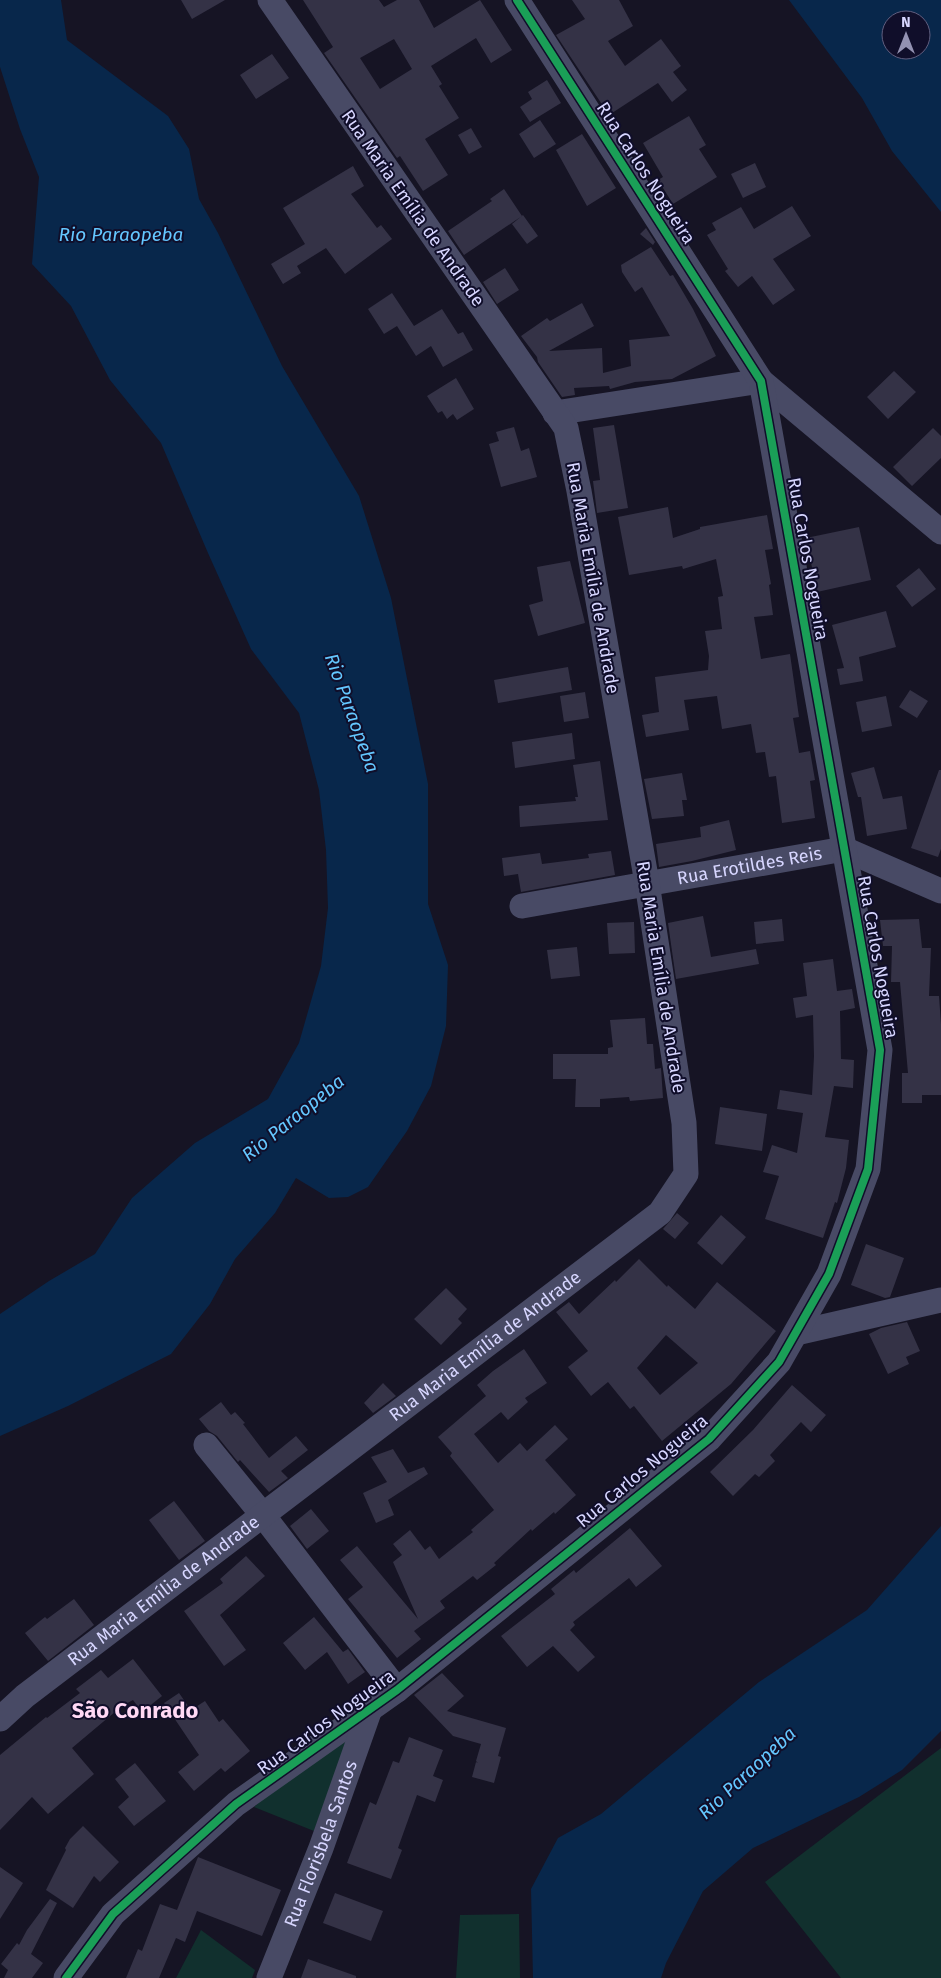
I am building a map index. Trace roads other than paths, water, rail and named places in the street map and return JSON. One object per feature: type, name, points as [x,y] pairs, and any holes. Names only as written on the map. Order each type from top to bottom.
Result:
[{"type":"street","name":"Rua Maria Emília de Andrade","points":[[0,1719],[25,1696],[262,1514],[660,1213],[686,1174],[684,1124],[647,883],[579,491],[566,428],[270,0]]},
{"type":"street","name":"Rua Carlos Nogueira","points":[[66,1978],[113,1914],[236,1804],[397,1690],[709,1439],[779,1362],[829,1274],[868,1169],[880,1050],[761,382],[517,0]]},
{"type":"street","points":[[555,413],[761,382],[941,532]]},
{"type":"street","name":"Rua Erotildes Reis","points":[[522,906],[844,850],[941,891]]},
{"type":"street","points":[[796,1333],[941,1300]]},
{"type":"street","points":[[206,1445],[262,1514],[397,1690]]},
{"type":"street","name":"Rua Florisbela Santos","points":[[269,1978],[321,1848],[370,1709]]},
{"type":"water","name":"Rio Paraopeba","points":[[0,0],[61,0],[67,40],[168,116],[189,149],[199,199],[218,233],[282,366],[359,496],[391,598],[428,784],[428,904],[448,965],[446,1026],[431,1086],[407,1131],[368,1187],[348,1197],[329,1198],[296,1178],[275,1213],[235,1259],[210,1304],[171,1354],[68,1406],[0,1436],[0,1314],[49,1281],[95,1254],[132,1198],[195,1143],[268,1099],[299,1043],[321,966],[328,908],[326,850],[319,790],[299,713],[251,649],[161,443],[110,380],[71,306],[32,264],[39,177],[20,129],[0,67]]},
{"type":"water","points":[[789,0],[941,0],[941,212],[892,151],[862,98]]},
{"type":"water","name":"Rio Paraopeba","points":[[941,1526],[941,1731],[902,1770],[859,1797],[753,1848],[703,1891],[666,1963],[661,1978],[533,1978],[531,1889],[558,1838],[601,1814],[759,1682],[867,1610]]},
{"type":"district","name":"São Conrado","points":[[135,1710]]}]
